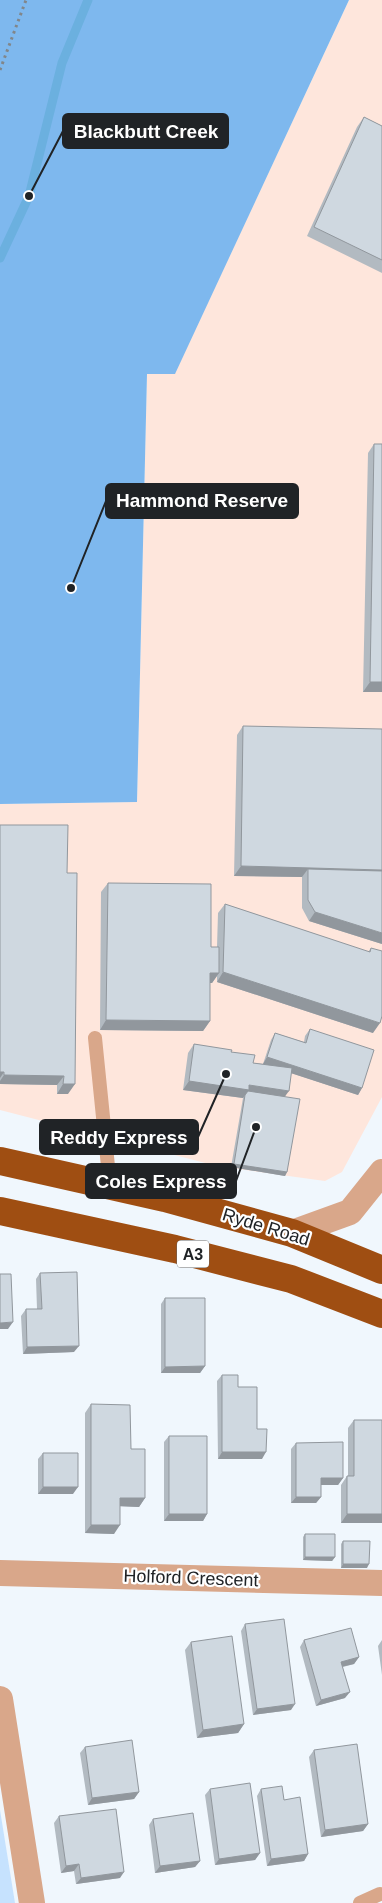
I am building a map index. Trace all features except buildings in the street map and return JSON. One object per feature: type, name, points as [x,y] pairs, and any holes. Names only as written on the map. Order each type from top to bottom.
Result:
[{"type":"highway","name":"Ryde Road","points":[[0,1161],[110,1186],[292,1233],[382,1270]]},
{"type":"highway","name":"A3","points":[[0,1210],[175,1249],[291,1279],[382,1314]]},
{"type":"street","points":[[292,1233],[350,1212],[382,1172]]},
{"type":"street","name":"Holford Crescent","points":[[0,1573],[382,1583]]},
{"type":"street","points":[[0,1699],[32,1903]]},
{"type":"lane","points":[[95,1038],[110,1186]]},
{"type":"lane","points":[[360,1903],[380,1894]]},
{"type":"path","points":[[0,70],[26,0]]},
{"type":"shaded area","points":[[0,0],[349,0],[175,374],[147,374],[137,802],[0,804]]},
{"type":"shaded area","points":[[349,0],[382,0],[382,1097],[342,1172],[325,1181],[217,1166],[0,1110],[0,804],[137,802],[147,374],[175,373]]},
{"type":"shaded area","points":[[0,1810],[15,1903],[0,1903]]},
{"type":"waterway","points":[[0,258],[29,196],[62,63],[88,0]]},
{"type":"place","name":"Blackbutt Creek","points":[[29,196]]},
{"type":"place","name":"Hammond Reserve","points":[[71,588]]},
{"type":"place","name":"Reddy Express","points":[[226,1074]]},
{"type":"place","name":"Coles Express","points":[[256,1127]]}]
